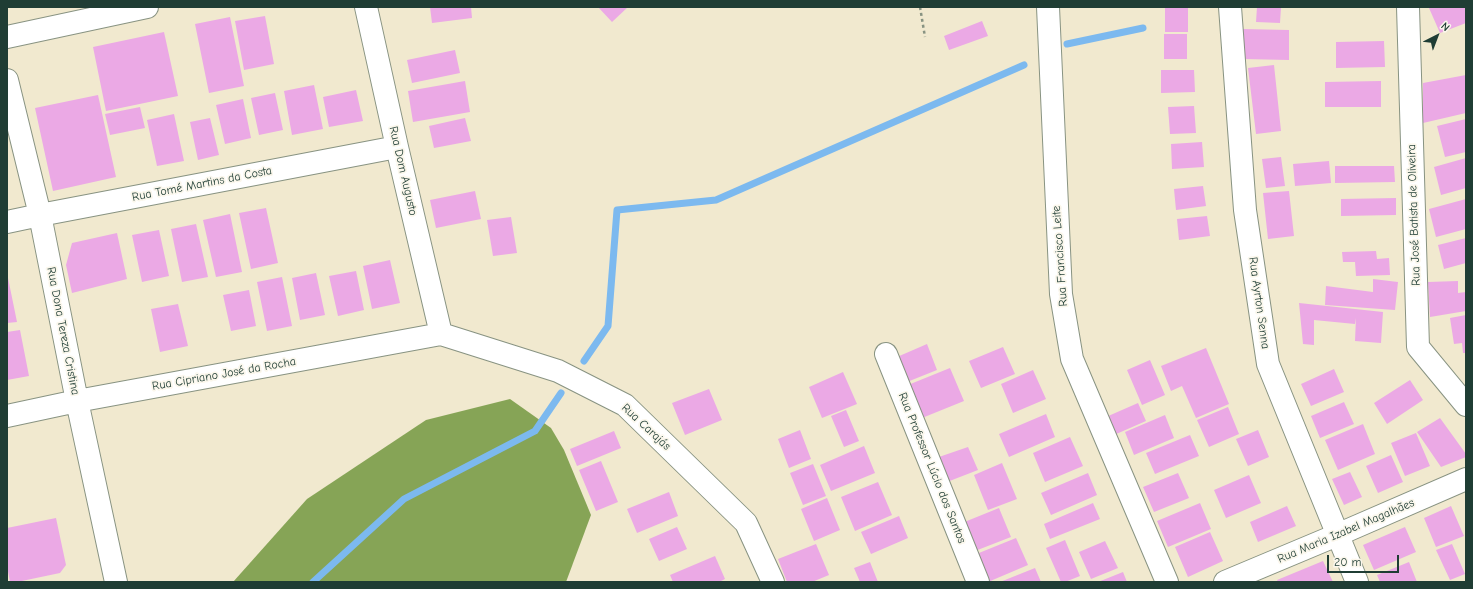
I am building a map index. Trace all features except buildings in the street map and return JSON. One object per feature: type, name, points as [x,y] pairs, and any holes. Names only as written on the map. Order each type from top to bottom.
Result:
[{"type":"street","points":[[7,37],[147,7]]},
{"type":"street","name":"Rua Dom Augusto","points":[[366,7],[441,334]]},
{"type":"street","name":"Rua Francisco Leite","points":[[1048,7],[1061,294],[1072,359],[1167,582]]},
{"type":"street","name":"Rua Ayrton Senna","points":[[1230,7],[1245,210],[1268,364],[1357,582]]},
{"type":"street","name":"Rua José Batista de Oliveira","points":[[1408,7],[1418,347],[1466,405]]},
{"type":"street","name":"Rua Dona Tereza Cristina","points":[[7,80],[40,215],[114,582]]},
{"type":"street","name":"Rua Tomé Martins da Costa","points":[[7,222],[397,147]]},
{"type":"street","name":"Rua Cipriano José da Rocha","points":[[7,416],[77,401],[441,334]]},
{"type":"street","name":"Rua Carajás","points":[[441,334],[558,371],[625,405],[746,523],[773,582]]},
{"type":"street","name":"Rua Professor Lúcio dos Santos","points":[[886,354],[978,582]]},
{"type":"street","name":"Rua Maria Izabel Magalhães","points":[[1225,582],[1466,479]]},
{"type":"path","points":[[920,7],[925,37]]},
{"type":"green space","points":[[510,399],[551,428],[564,450],[591,515],[566,582],[233,582],[307,499],[426,420]]},
{"type":"waterway","points":[[1067,44],[1143,28]]},
{"type":"waterway","points":[[584,361],[608,326],[617,210],[716,200],[1024,65]]},
{"type":"waterway","points":[[313,582],[404,499],[535,431],[561,393]]}]
